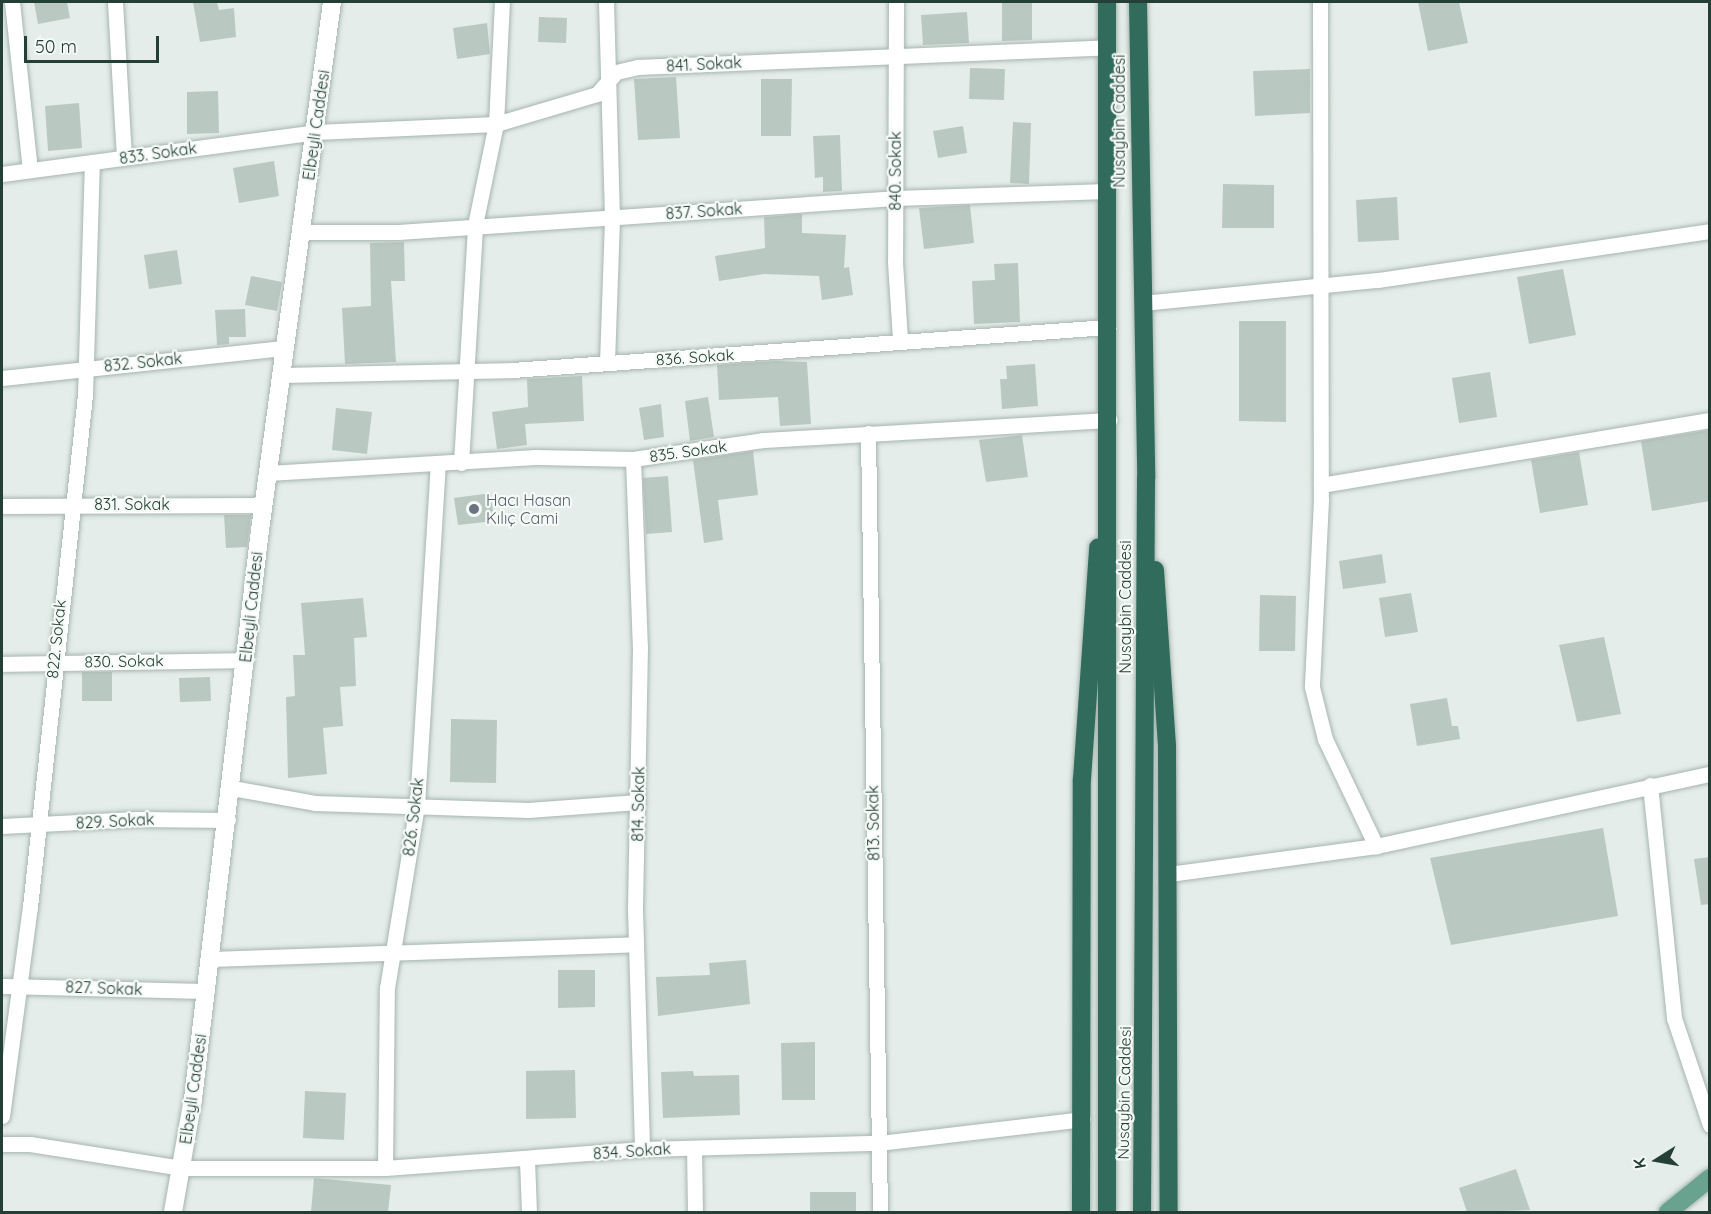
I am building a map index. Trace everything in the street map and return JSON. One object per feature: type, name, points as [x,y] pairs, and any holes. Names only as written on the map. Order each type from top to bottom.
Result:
[{"type":"highway","name":"Nusaybin Caddesi","points":[[1107,2],[1109,420],[1107,1212]]},
{"type":"highway","name":"Nusaybin Caddesi","points":[[1138,2],[1146,478],[1142,1212]]},
{"type":"highway","points":[[1081,1212],[1082,779],[1109,420]]},
{"type":"highway","points":[[1146,478],[1162,640],[1169,874],[1169,1212]]},
{"type":"main road","points":[[1668,1212],[1710,1178]]},
{"type":"street","points":[[12,2],[30,170]]},
{"type":"street","points":[[115,2],[124,157]]},
{"type":"street","name":"Elbeyli Caddesi","points":[[173,1212],[207,991],[263,505],[332,2]]},
{"type":"street","points":[[461,463],[464,371],[475,225],[496,124],[502,2]]},
{"type":"street","points":[[606,2],[606,83],[612,219],[608,363]]},
{"type":"street","name":"840. Sokak","points":[[896,2],[895,198],[900,340]]},
{"type":"street","points":[[1320,2],[1321,485],[1312,687],[1325,739],[1376,846]]},
{"type":"street","name":"841. Sokak","points":[[315,132],[496,124],[572,104],[597,94],[616,72],[638,67],[1108,47]]},
{"type":"street","name":"833. Sokak","points":[[2,174],[315,132]]},
{"type":"street","name":"822. Sokak","points":[[2,1116],[38,826],[86,368],[92,162]]},
{"type":"street","name":"837. Sokak","points":[[301,232],[612,219],[895,198],[1107,191]]},
{"type":"street","points":[[1142,303],[1321,287],[1710,231]]},
{"type":"street","name":"836. Sokak","points":[[282,375],[464,371],[608,363],[900,340],[1108,327]]},
{"type":"street","name":"832. Sokak","points":[[2,378],[285,348]]},
{"type":"street","name":"835. Sokak","points":[[268,473],[438,465],[536,457],[633,459],[763,440],[1109,420]]},
{"type":"street","points":[[1321,485],[1710,420]]},
{"type":"street","name":"813. Sokak","points":[[868,434],[880,1212]]},
{"type":"street","name":"814. Sokak","points":[[633,459],[640,647],[636,944],[642,1149]]},
{"type":"street","name":"826. Sokak","points":[[385,1168],[387,988],[417,805],[438,465]]},
{"type":"street","name":"831. Sokak","points":[[2,506],[263,505]]},
{"type":"street","name":"830. Sokak","points":[[2,664],[246,660]]},
{"type":"street","points":[[1169,874],[1376,846],[1650,785],[1710,774]]},
{"type":"street","points":[[1650,785],[1674,1018],[1710,1125]]},
{"type":"street","points":[[232,788],[315,802],[528,810],[638,802]]},
{"type":"street","name":"829. Sokak","points":[[2,826],[38,826],[135,819],[228,820]]},
{"type":"street","points":[[211,959],[636,944]]},
{"type":"street","name":"827. Sokak","points":[[2,986],[207,991]]},
{"type":"street","name":"834. Sokak","points":[[2,1144],[30,1144],[181,1168],[385,1168],[527,1160],[642,1149],[879,1143],[1083,1119]]},
{"type":"street","points":[[694,1148],[695,1212]]},
{"type":"street","points":[[527,1160],[529,1212]]},
{"type":"building","points":[[34,2],[67,2],[70,18],[38,24]]},
{"type":"building","points":[[193,2],[217,2],[219,10],[234,8],[236,37],[200,42]]},
{"type":"building","points":[[1002,2],[1032,2],[1032,40],[1002,41]]},
{"type":"building","points":[[1418,2],[1459,2],[1468,43],[1428,51]]},
{"type":"building","points":[[967,12],[969,43],[923,45],[921,15]]},
{"type":"building","points":[[539,17],[567,18],[566,43],[538,42]]},
{"type":"building","points":[[487,23],[490,54],[457,59],[453,28]]},
{"type":"building","points":[[970,68],[1005,69],[1004,100],[969,99]]},
{"type":"building","points":[[1310,69],[1310,113],[1255,116],[1253,71]]},
{"type":"building","points":[[676,77],[680,138],[638,140],[634,79]]},
{"type":"building","points":[[761,79],[792,79],[791,136],[761,136]]},
{"type":"building","points":[[218,91],[219,133],[187,134],[187,92]]},
{"type":"building","points":[[79,103],[82,148],[48,151],[45,106]]},
{"type":"building","points":[[1013,122],[1031,123],[1029,184],[1010,183]]},
{"type":"building","points":[[963,126],[967,153],[938,158],[933,131]]},
{"type":"building","points":[[840,135],[842,191],[823,192],[823,177],[815,178],[813,136]]},
{"type":"building","points":[[274,161],[279,196],[239,203],[233,168]]},
{"type":"building","points":[[1223,184],[1274,185],[1274,228],[1222,228]]},
{"type":"building","points":[[1397,197],[1399,240],[1358,242],[1356,200]]},
{"type":"building","points":[[970,205],[974,243],[924,249],[919,208]]},
{"type":"building","points":[[802,214],[802,233],[846,235],[844,268],[849,267],[853,295],[822,300],[819,276],[764,274],[719,281],[715,256],[765,248],[764,217]]},
{"type":"building","points":[[404,242],[405,281],[391,281],[396,362],[345,364],[342,308],[371,306],[370,243]]},
{"type":"building","points":[[177,250],[182,284],[149,289],[144,255]]},
{"type":"building","points":[[1018,263],[1020,322],[974,324],[972,281],[995,280],[994,264]]},
{"type":"building","points":[[1563,269],[1576,335],[1529,344],[1517,277]]},
{"type":"building","points":[[251,276],[282,282],[277,311],[245,305]]},
{"type":"building","points":[[245,309],[246,337],[229,337],[229,344],[217,345],[215,310]]},
{"type":"building","points":[[1239,321],[1286,321],[1286,422],[1239,421]]},
{"type":"building","points":[[775,361],[807,362],[811,424],[780,426],[778,397],[719,400],[717,365]]},
{"type":"building","points":[[1035,364],[1038,406],[1002,409],[1000,379],[1007,379],[1006,366]]},
{"type":"building","points":[[1490,372],[1497,417],[1459,423],[1452,378]]},
{"type":"building","points":[[582,376],[584,421],[525,424],[527,445],[497,449],[492,412],[528,407],[527,379]]},
{"type":"building","points":[[708,397],[714,437],[690,441],[685,401]]},
{"type":"building","points":[[661,404],[664,437],[644,440],[639,408]]},
{"type":"building","points":[[336,408],[372,412],[367,454],[332,450]]},
{"type":"building","points":[[1710,430],[1710,501],[1652,511],[1641,441]]},
{"type":"building","points":[[1022,435],[1028,477],[986,482],[979,440]]},
{"type":"building","points":[[753,451],[758,495],[718,500],[723,540],[704,543],[693,460]]},
{"type":"building","points":[[1579,452],[1588,505],[1540,513],[1531,460]]},
{"type":"building","points":[[668,476],[672,532],[646,534],[643,478]]},
{"type":"building","name":"Hacı Hasan Kılıç Cami","points":[[491,493],[494,521],[458,525],[454,498]]},
{"type":"building","points":[[224,515],[251,515],[247,547],[226,548]]},
{"type":"building","points":[[1382,554],[1386,583],[1343,589],[1339,561]]},
{"type":"building","points":[[1411,593],[1418,632],[1385,637],[1379,598]]},
{"type":"building","points":[[1260,595],[1296,596],[1295,651],[1259,651]]},
{"type":"building","points":[[363,598],[367,637],[354,638],[356,686],[340,687],[343,726],[323,728],[327,774],[288,778],[286,697],[295,696],[293,655],[305,655],[301,603]]},
{"type":"building","points":[[1604,637],[1621,714],[1577,722],[1559,645]]},
{"type":"building","points":[[82,672],[112,672],[112,701],[82,701]]},
{"type":"building","points":[[210,677],[211,701],[180,702],[179,678]]},
{"type":"building","points":[[1447,698],[1452,726],[1458,726],[1460,739],[1417,746],[1410,704]]},
{"type":"building","points":[[451,719],[497,720],[496,783],[450,782]]},
{"type":"building","points":[[1603,828],[1618,916],[1451,945],[1430,858]]},
{"type":"building","points":[[1710,857],[1710,904],[1701,905],[1694,859]]},
{"type":"building","points":[[746,960],[750,1004],[658,1016],[656,977],[710,975],[709,963]]},
{"type":"building","points":[[558,970],[595,970],[595,1007],[558,1008]]},
{"type":"building","points":[[815,1042],[815,1100],[782,1100],[781,1043]]},
{"type":"building","points":[[575,1070],[576,1118],[526,1119],[526,1071]]},
{"type":"building","points":[[693,1071],[694,1076],[739,1075],[740,1115],[663,1118],[661,1072]]},
{"type":"building","points":[[305,1091],[346,1093],[344,1140],[303,1138]]},
{"type":"building","points":[[1516,1169],[1530,1210],[1467,1212],[1459,1188]]},
{"type":"building","points":[[314,1178],[391,1185],[388,1212],[311,1212]]},
{"type":"building","points":[[810,1192],[856,1192],[856,1212],[810,1212]]},
{"type":"place","name":"Hacı Hasan Kılıç Cami","points":[[474,509]]}]
